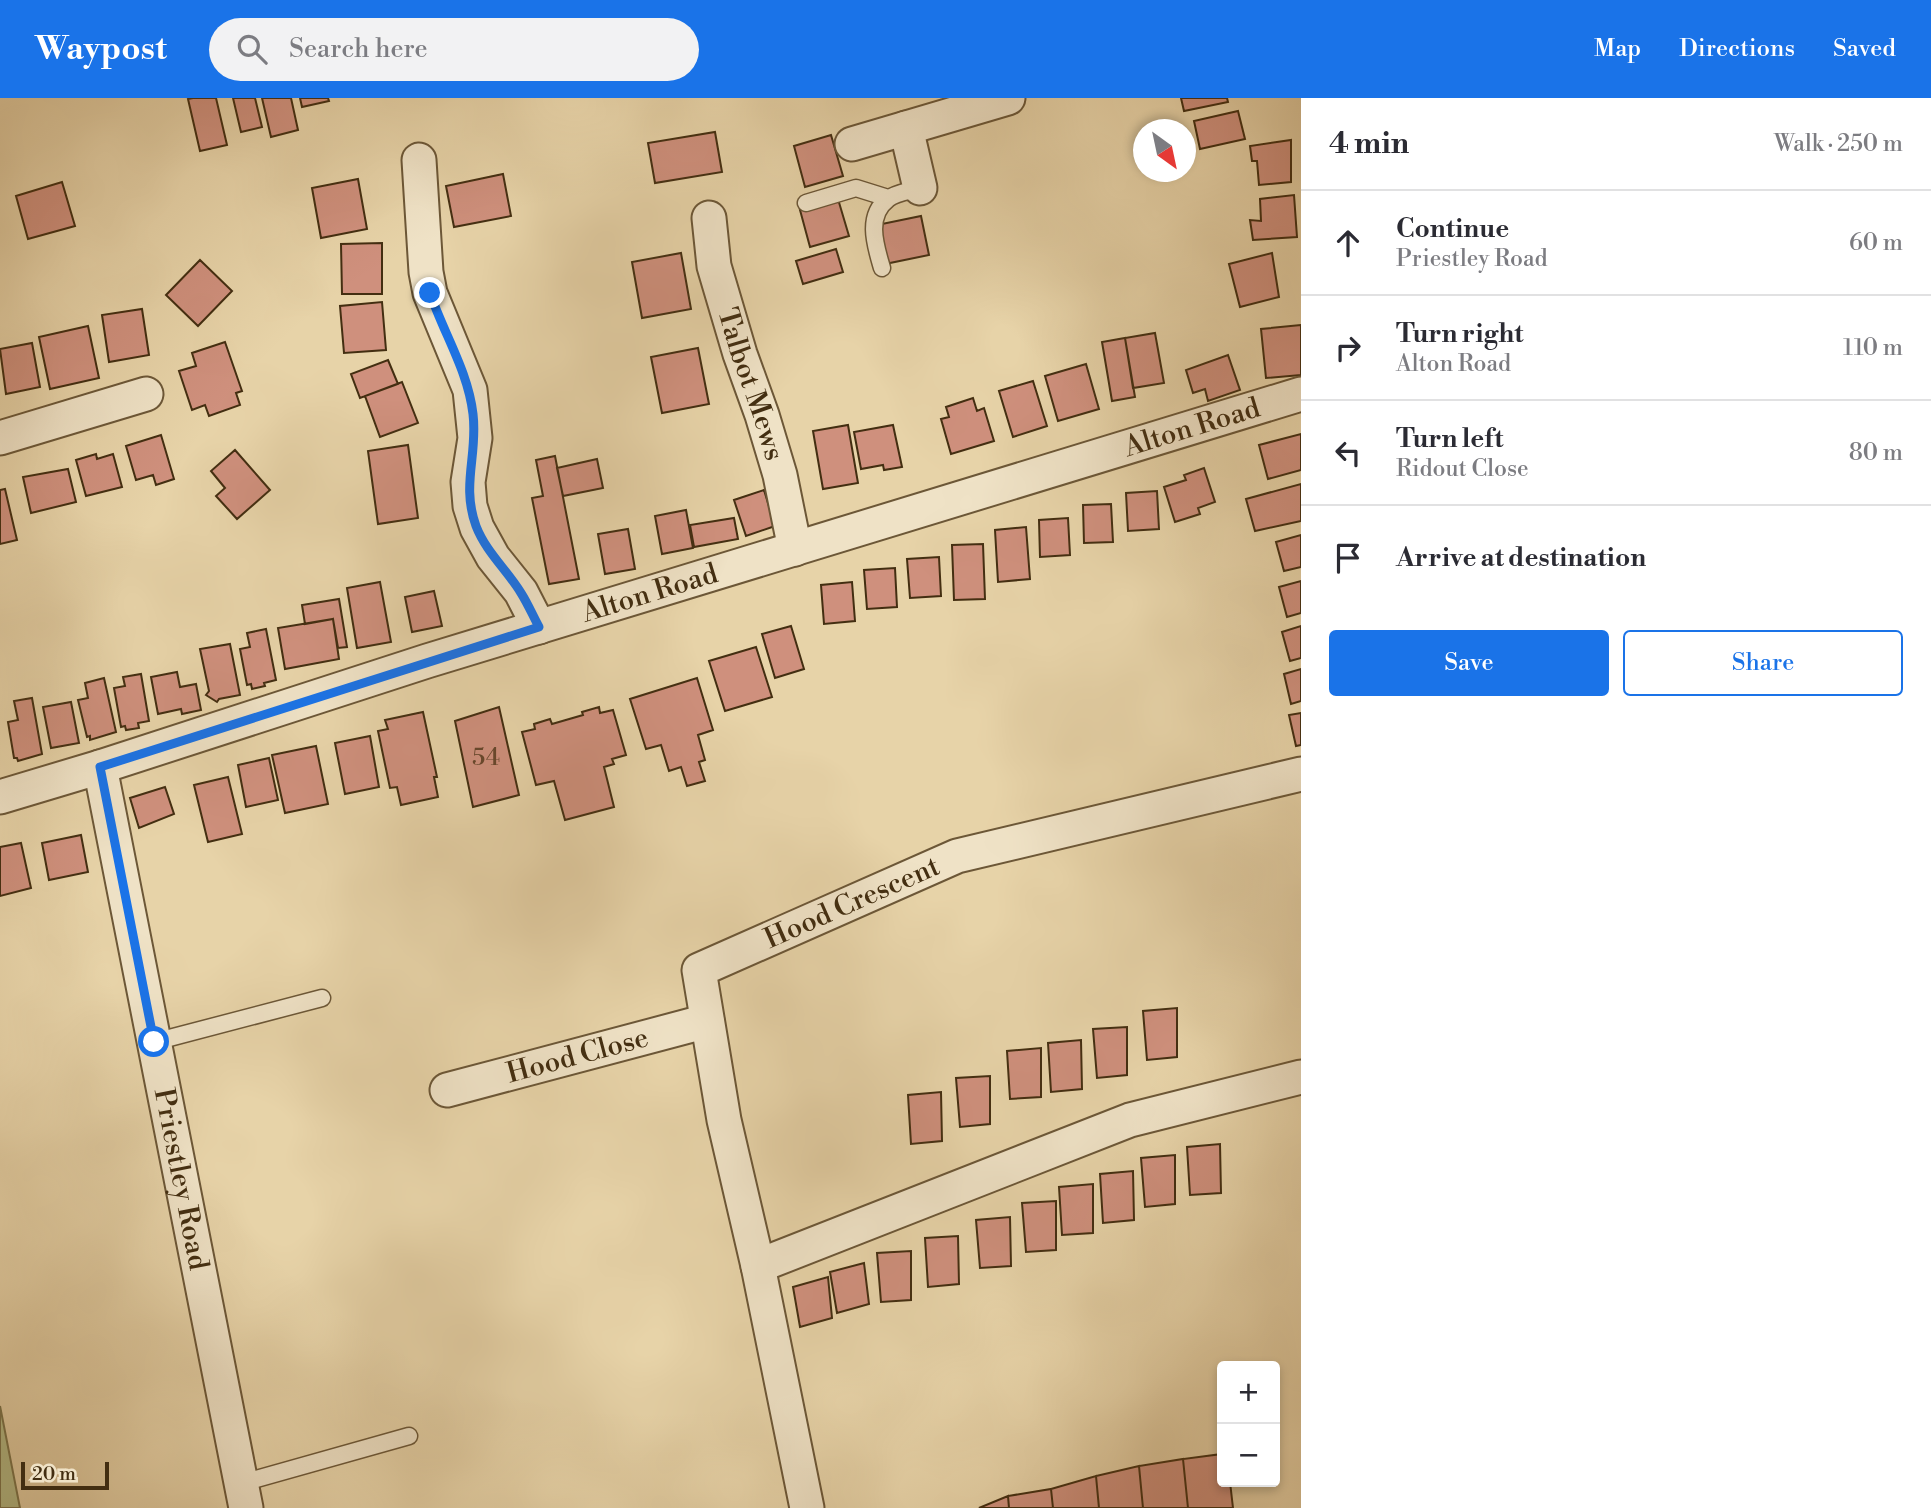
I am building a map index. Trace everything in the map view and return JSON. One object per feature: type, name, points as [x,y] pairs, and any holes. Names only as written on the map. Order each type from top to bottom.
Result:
[{"type":"street","points":[[852,144],[1008,98]]},
{"type":"street","points":[[906,128],[920,188]]},
{"type":"street","points":[[419,160],[426,272],[430,293],[470,390],[475,438],[468,482],[470,506],[477,528],[493,557],[521,592],[539,627]]},
{"type":"street","name":"Talbot Mews","points":[[709,218],[714,265],[780,475],[795,550]]},
{"type":"street","points":[[0,438],[146,394]]},
{"type":"street","name":"Alton Road","points":[[0,797],[539,627],[1301,394]]},
{"type":"street","name":"Priestley Road","points":[[100,767],[244,1496]]},
{"type":"street","name":"Hood Crescent","points":[[807,1508],[758,1266],[724,1120],[699,970],[957,856],[1301,774]]},
{"type":"street","name":"Hood Close","points":[[447,1090],[707,1021]]},
{"type":"street","points":[[758,1266],[1130,1120],[1301,1077]]},
{"type":"lane","points":[[806,203],[856,188],[888,198],[920,188]]},
{"type":"lane","points":[[882,268],[872,232],[888,198]]},
{"type":"lane","points":[[154,1042],[322,999]]},
{"type":"lane","points":[[244,1496],[409,1436]]},
{"type":"green space","points":[[0,1406],[20,1508],[0,1508]]},
{"type":"building","points":[[216,98],[227,145],[200,151],[188,99]]},
{"type":"building","points":[[233,98],[255,98],[262,127],[241,132]]},
{"type":"building","points":[[262,98],[291,98],[298,130],[271,137]]},
{"type":"building","points":[[300,98],[328,98],[329,101],[302,107]]},
{"type":"building","points":[[1181,98],[1227,98],[1228,102],[1184,111]]},
{"type":"building","points":[[1238,111],[1245,139],[1200,149],[1196,121]]},
{"type":"building","points":[[715,132],[722,172],[655,183],[648,143]]},
{"type":"building","points":[[831,135],[843,176],[805,187],[794,146]]},
{"type":"building","points":[[1291,140],[1291,182],[1259,185],[1257,161],[1252,161],[1250,146]]},
{"type":"building","points":[[503,174],[511,216],[454,227],[446,186]]},
{"type":"building","points":[[358,179],[367,229],[321,238],[312,188]]},
{"type":"building","points":[[62,182],[75,226],[28,239],[16,196]]},
{"type":"building","points":[[1294,195],[1297,237],[1253,240],[1250,220],[1261,221],[1260,199]]},
{"type":"building","points":[[838,199],[849,236],[810,247],[800,210]]},
{"type":"building","points":[[921,216],[929,255],[885,264],[877,225]]},
{"type":"building","points":[[382,243],[382,294],[342,294],[341,244]]},
{"type":"building","points":[[836,249],[843,272],[803,284],[796,261]]},
{"type":"building","points":[[681,253],[691,309],[642,318],[632,262]]},
{"type":"building","points":[[1272,253],[1279,297],[1240,307],[1229,264]]},
{"type":"building","points":[[200,260],[232,291],[198,326],[166,295]]},
{"type":"building","points":[[382,302],[386,350],[344,353],[340,306]]},
{"type":"building","points":[[142,309],[149,355],[109,362],[102,315]]},
{"type":"building","points":[[1301,325],[1301,375],[1266,378],[1261,329]]},
{"type":"building","points":[[88,326],[99,378],[50,389],[39,337]]},
{"type":"building","points":[[1155,333],[1164,383],[1133,388],[1125,338]]},
{"type":"building","points":[[1125,338],[1135,397],[1112,401],[1102,342]]},
{"type":"building","points":[[225,342],[242,391],[236,393],[240,405],[209,416],[205,405],[192,410],[179,371],[196,366],[192,353]]},
{"type":"building","points":[[32,343],[40,387],[6,394],[0,349]]},
{"type":"building","points":[[698,348],[709,404],[662,413],[651,357]]},
{"type":"building","points":[[1228,355],[1240,390],[1208,401],[1205,389],[1193,393],[1186,370]]},
{"type":"building","points":[[388,360],[398,384],[360,398],[351,374]]},
{"type":"building","points":[[1086,364],[1099,409],[1058,421],[1045,376]]},
{"type":"building","points":[[1033,381],[1047,426],[1013,437],[999,391]]},
{"type":"building","points":[[402,382],[418,423],[380,437],[365,396]]},
{"type":"building","points":[[973,398],[977,411],[984,408],[994,441],[951,454],[941,419],[949,417],[946,407]]},
{"type":"building","points":[[848,425],[858,483],[823,489],[813,431]]},
{"type":"building","points":[[893,425],[902,467],[884,470],[883,465],[861,469],[854,432]]},
{"type":"building","points":[[1301,434],[1301,470],[1268,479],[1259,445]]},
{"type":"building","points":[[161,435],[174,479],[156,485],[153,475],[136,480],[126,446]]},
{"type":"building","points":[[408,445],[418,518],[378,524],[368,451]]},
{"type":"building","points":[[235,450],[270,490],[237,519],[216,496],[225,488],[211,471]]},
{"type":"building","points":[[96,454],[97,459],[113,454],[122,487],[86,496],[76,460]]},
{"type":"building","points":[[555,456],[579,579],[549,584],[532,498],[543,496],[536,460]]},
{"type":"building","points":[[597,459],[603,488],[563,496],[557,468]]},
{"type":"building","points":[[1204,468],[1215,502],[1198,508],[1200,514],[1175,522],[1164,487],[1186,480],[1184,475]]},
{"type":"building","points":[[68,469],[76,502],[31,513],[23,477]]},
{"type":"building","points":[[1301,484],[1301,521],[1255,531],[1246,499]]},
{"type":"building","points":[[5,489],[17,540],[0,544],[0,490]]},
{"type":"building","points":[[764,490],[775,526],[746,536],[734,500]]},
{"type":"building","points":[[1157,491],[1159,529],[1128,531],[1126,493]]},
{"type":"building","points":[[1111,504],[1113,542],[1084,543],[1083,505]]},
{"type":"building","points":[[686,510],[693,548],[662,554],[655,516]]},
{"type":"building","points":[[734,518],[738,539],[694,547],[690,525]]},
{"type":"building","points":[[1068,518],[1070,555],[1040,557],[1039,520]]},
{"type":"building","points":[[1026,527],[1030,579],[998,582],[995,530]]},
{"type":"building","points":[[628,529],[635,569],[605,574],[598,534]]},
{"type":"building","points":[[1301,535],[1301,567],[1284,571],[1276,542]]},
{"type":"building","points":[[983,544],[985,599],[954,600],[952,545]]},
{"type":"building","points":[[939,557],[941,596],[910,598],[907,559]]},
{"type":"building","points":[[895,568],[897,607],[867,609],[864,570]]},
{"type":"building","points":[[1301,581],[1301,613],[1287,617],[1279,587]]},
{"type":"building","points":[[380,582],[391,642],[357,648],[347,588]]},
{"type":"building","points":[[852,582],[855,621],[824,624],[821,585]]},
{"type":"building","points":[[434,591],[442,626],[412,632],[405,597]]},
{"type":"building","points":[[339,599],[347,647],[338,648],[333,619],[305,624],[302,605]]},
{"type":"building","points":[[333,619],[339,659],[285,669],[278,628]]},
{"type":"building","points":[[791,626],[804,669],[775,678],[762,634]]},
{"type":"building","points":[[1301,626],[1301,658],[1290,661],[1282,632]]},
{"type":"building","points":[[266,629],[276,680],[252,689],[251,684],[247,685],[240,649],[250,647],[247,633]]},
{"type":"building","points":[[230,644],[240,695],[219,699],[217,702],[206,695],[209,691],[200,649]]},
{"type":"building","points":[[756,647],[772,697],[725,711],[709,661]]},
{"type":"building","points":[[1301,669],[1301,701],[1291,704],[1284,674]]},
{"type":"building","points":[[177,672],[180,687],[196,684],[201,710],[182,714],[181,709],[158,714],[151,677]]},
{"type":"building","points":[[141,674],[149,721],[138,723],[139,728],[126,730],[125,726],[121,727],[114,688],[125,686],[123,677]]},
{"type":"building","points":[[104,678],[116,732],[90,740],[78,700],[88,698],[85,683]]},
{"type":"building","points":[[697,678],[713,730],[698,735],[705,760],[699,762],[705,781],[687,786],[681,767],[669,771],[661,745],[646,749],[630,699]]},
{"type":"building","points":[[32,698],[42,754],[18,761],[14,758],[8,722],[18,720],[14,701]]},
{"type":"building","points":[[71,702],[79,743],[51,748],[43,707]]},
{"type":"building","points":[[499,707],[519,795],[473,807],[455,721]]},
{"type":"building","points":[[599,707],[600,713],[613,710],[626,755],[612,759],[614,764],[604,767],[614,807],[565,820],[554,781],[536,785],[522,732],[535,729],[534,724],[550,719],[552,724]]},
{"type":"building","points":[[423,712],[437,777],[434,777],[438,797],[401,805],[397,787],[390,788],[378,731],[388,729],[385,720]]},
{"type":"building","points":[[1301,713],[1301,745],[1296,746],[1289,715]]},
{"type":"building","points":[[370,736],[379,787],[345,794],[335,743]]},
{"type":"building","points":[[316,746],[328,804],[285,813],[272,755]]},
{"type":"building","points":[[269,758],[278,800],[246,807],[238,765]]},
{"type":"building","points":[[228,777],[242,834],[208,842],[194,785]]},
{"type":"building","points":[[165,787],[174,814],[139,828],[130,798]]},
{"type":"building","points":[[81,835],[88,872],[49,880],[42,843]]},
{"type":"building","points":[[21,843],[31,888],[0,896],[0,847]]},
{"type":"building","points":[[1177,1008],[1177,1057],[1147,1060],[1143,1011]]},
{"type":"building","points":[[1127,1027],[1127,1075],[1097,1078],[1093,1029]]},
{"type":"building","points":[[1081,1040],[1082,1089],[1051,1092],[1048,1043]]},
{"type":"building","points":[[1041,1048],[1041,1097],[1010,1099],[1007,1051]]},
{"type":"building","points":[[990,1076],[990,1124],[960,1127],[956,1078]]},
{"type":"building","points":[[941,1092],[942,1141],[911,1144],[908,1095]]},
{"type":"building","points":[[1220,1144],[1221,1193],[1190,1195],[1187,1147]]},
{"type":"building","points":[[1175,1155],[1175,1204],[1145,1207],[1141,1158]]},
{"type":"building","points":[[1133,1171],[1134,1220],[1103,1223],[1100,1174]]},
{"type":"building","points":[[1093,1184],[1093,1233],[1062,1235],[1059,1187]]},
{"type":"building","points":[[1056,1201],[1056,1250],[1026,1252],[1022,1203]]},
{"type":"building","points":[[1010,1217],[1011,1266],[980,1268],[976,1220]]},
{"type":"building","points":[[958,1236],[959,1284],[928,1287],[925,1238]]},
{"type":"building","points":[[911,1251],[911,1300],[881,1302],[877,1253]]},
{"type":"building","points":[[864,1263],[869,1304],[837,1313],[830,1272]]},
{"type":"building","points":[[828,1277],[832,1318],[800,1327],[793,1287]]},
{"type":"building","points":[[1217,1455],[1217,1487],[1231,1487],[1233,1508],[1188,1508],[1183,1459]]},
{"type":"building","points":[[1183,1459],[1188,1508],[1143,1508],[1139,1466]]},
{"type":"building","points":[[1139,1466],[1143,1508],[1099,1508],[1096,1476]]},
{"type":"building","points":[[1096,1476],[1099,1508],[1053,1508],[1051,1489]]},
{"type":"building","points":[[1051,1489],[1053,1508],[1009,1508],[1008,1496]]},
{"type":"building","points":[[1008,1496],[1009,1508],[979,1508]]},
{"type":"route","points":[[154,1042],[100,767],[539,627],[521,592],[493,557],[477,528],[470,506],[468,482],[475,438],[470,390],[440,323],[430,293]]}]
